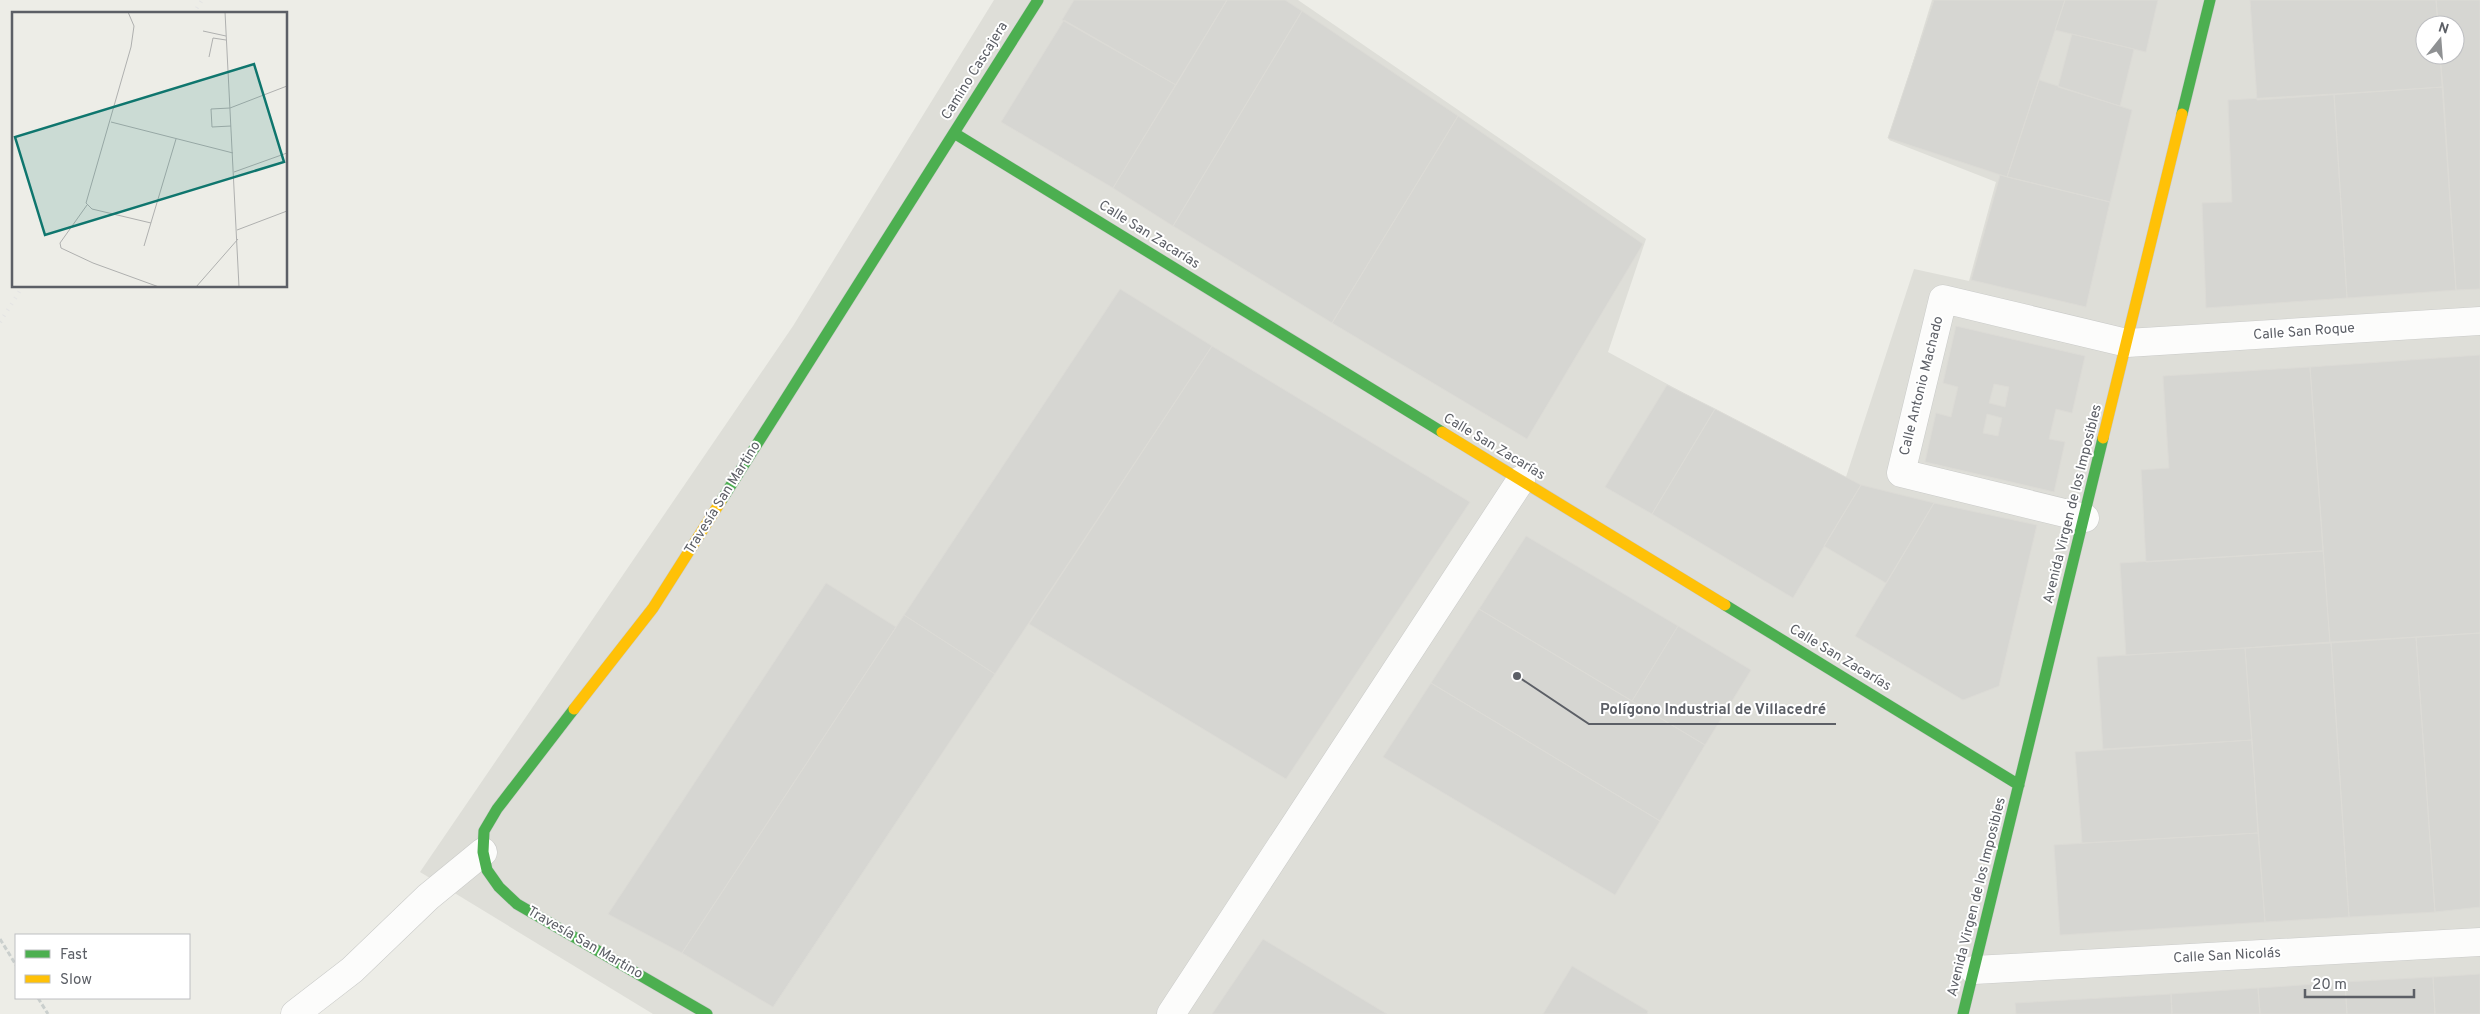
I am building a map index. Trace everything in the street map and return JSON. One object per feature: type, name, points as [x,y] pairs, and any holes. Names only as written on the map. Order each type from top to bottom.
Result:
[{"type":"street","name":"Camino Cascajera","points":[[954,133],[1038,0]]},
{"type":"street","name":"Avenida Virgen de los Imposibles","points":[[1964,1014],[2210,0]]},
{"type":"street","name":"Calle San Zacarías","points":[[954,133],[2019,786]]},
{"type":"street","name":"Travesía San Martino","points":[[707,1014],[517,904],[499,887],[487,870],[483,852],[484,831],[497,809],[653,608],[954,133]]},
{"type":"street","name":"Calle Antonio Machado","points":[[2085,518],[1901,474],[1943,298],[2127,343]]},
{"type":"street","name":"Calle San Roque","points":[[2127,343],[2480,321]]},
{"type":"street","points":[[1171,1014],[1520,480]]},
{"type":"street","points":[[295,1014],[352,970],[428,897],[483,852]]},
{"type":"street","name":"Calle San Nicolás","points":[[1974,970],[2480,942]]},
{"type":"path","points":[[0,939],[15,963]]},
{"type":"path","points":[[39,999],[48,1014]]},
{"type":"shaded area","points":[[994,0],[1298,0],[1646,239],[1608,352],[1845,480],[1914,269],[1969,281],[1996,182],[1889,140],[1932,0],[2480,0],[2480,1014],[653,1014],[420,872],[793,326]]},
{"type":"building","points":[[1074,0],[1227,0],[1176,85],[1062,20]]},
{"type":"building","points":[[1227,0],[1285,0],[1302,11],[1173,226],[1113,188]]},
{"type":"building","points":[[1934,0],[2065,0],[2007,177],[1888,138]]},
{"type":"building","points":[[2065,0],[2158,0],[2146,52],[2055,30]]},
{"type":"building","points":[[2250,0],[2436,0],[2437,15],[2415,15],[2415,65],[2441,65],[2443,87],[2257,100]]},
{"type":"building","points":[[2436,0],[2480,0],[2480,289],[2456,290],[2441,65],[2465,65],[2465,15],[2437,15]]},
{"type":"building","points":[[1302,11],[1458,116],[1332,323],[1173,226]]},
{"type":"building","points":[[1064,20],[1176,85],[1113,188],[1001,122]]},
{"type":"building","points":[[2072,34],[2134,49],[2120,106],[2058,87]]},
{"type":"building","points":[[2039,80],[2132,110],[2110,202],[2007,177]]},
{"type":"building","points":[[2443,87],[2456,290],[2347,298],[2334,94]]},
{"type":"building","points":[[2334,94],[2347,298],[2206,308],[2202,203],[2232,202],[2228,100]]},
{"type":"building","points":[[1458,116],[1643,244],[1527,439],[1332,323]]},
{"type":"building","points":[[2000,175],[2110,202],[2086,307],[1971,280]]},
{"type":"building","points":[[1120,289],[1212,346],[995,674],[904,615]]},
{"type":"building","points":[[1956,326],[2085,356],[2072,413],[2056,409],[2049,439],[2065,442],[2054,492],[1925,462],[1936,413],[1951,417],[1958,387],[1943,383]],"holes":[[[1994,384],[2009,387],[2005,407],[1989,403]],[[1987,414],[2002,418],[1998,436],[1983,433]]]},
{"type":"building","points":[[1212,346],[1470,502],[1286,779],[1029,624]]},
{"type":"building","points":[[2480,355],[2480,633],[2330,643],[2310,367]]},
{"type":"building","points":[[2310,367],[2323,551],[2146,562],[2141,470],[2169,468],[2163,376]]},
{"type":"building","points":[[1667,385],[1715,409],[1652,514],[1605,487]]},
{"type":"building","points":[[1715,409],[1861,485],[1793,598],[1652,514]]},
{"type":"building","points":[[1861,485],[1934,503],[1886,583],[1824,546]]},
{"type":"building","points":[[1934,503],[2037,525],[1999,686],[1963,700],[1855,636]]},
{"type":"building","points":[[1526,536],[1678,626],[1632,701],[1479,609]]},
{"type":"building","points":[[2323,551],[2330,643],[2126,655],[2120,563]]},
{"type":"building","points":[[826,583],[896,627],[682,953],[608,914]]},
{"type":"building","points":[[1479,609],[1705,745],[1660,821],[1431,683]]},
{"type":"building","points":[[904,615],[995,674],[773,1007],[682,953]]},
{"type":"building","points":[[1678,626],[1751,670],[1705,745],[1632,701]]},
{"type":"building","points":[[2480,633],[2480,907],[2435,912],[2416,637]]},
{"type":"building","points":[[2416,637],[2435,912],[2349,917],[2331,642]]},
{"type":"building","points":[[2331,642],[2349,917],[2265,922],[2245,648]]},
{"type":"building","points":[[2245,648],[2252,740],[2103,749],[2097,657]]},
{"type":"building","points":[[1431,683],[1660,821],[1615,895],[1383,757]]},
{"type":"building","points":[[2252,740],[2258,833],[2082,843],[2075,752]]},
{"type":"building","points":[[2258,833],[2265,922],[2060,935],[2054,845]]},
{"type":"building","points":[[1263,939],[1387,1014],[1212,1014]]},
{"type":"building","points":[[1572,966],[1648,1011],[1647,1014],[1543,1014]]},
{"type":"building","points":[[2480,974],[2480,1014],[2435,1014],[2433,977]]},
{"type":"building","points":[[2433,977],[2435,1014],[2347,1014],[2345,982]]},
{"type":"building","points":[[2345,982],[2347,1014],[2260,1014],[2258,988]]},
{"type":"building","points":[[2258,988],[2260,1014],[2172,1014],[2171,994]]},
{"type":"building","points":[[2171,994],[2172,1014],[2016,1014],[2015,1003]]},
{"type":"railway","points":[[194,12],[202,0]]},
{"type":"railway","points":[[0,322],[22,288]]},
{"type":"traffic: fast","points":[[721,501],[1038,0]]},
{"type":"traffic: fast","points":[[2182,114],[2210,0]]},
{"type":"traffic: fast","points":[[954,133],[1442,432]]},
{"type":"traffic: fast","points":[[1963,1014],[2103,438]]},
{"type":"traffic: fast","points":[[1725,605],[2019,785]]},
{"type":"traffic: fast","points":[[574,709],[497,809],[484,831],[483,852],[487,870],[499,887],[517,904],[707,1014]]},
{"type":"traffic: slow","points":[[2103,438],[2182,114]]},
{"type":"traffic: slow","points":[[1442,432],[1725,605]]},
{"type":"traffic: slow","points":[[574,709],[653,608],[721,501]]},
{"type":"place","name":"Polígono Industrial de Villacedré","points":[[1517,676]]}]
